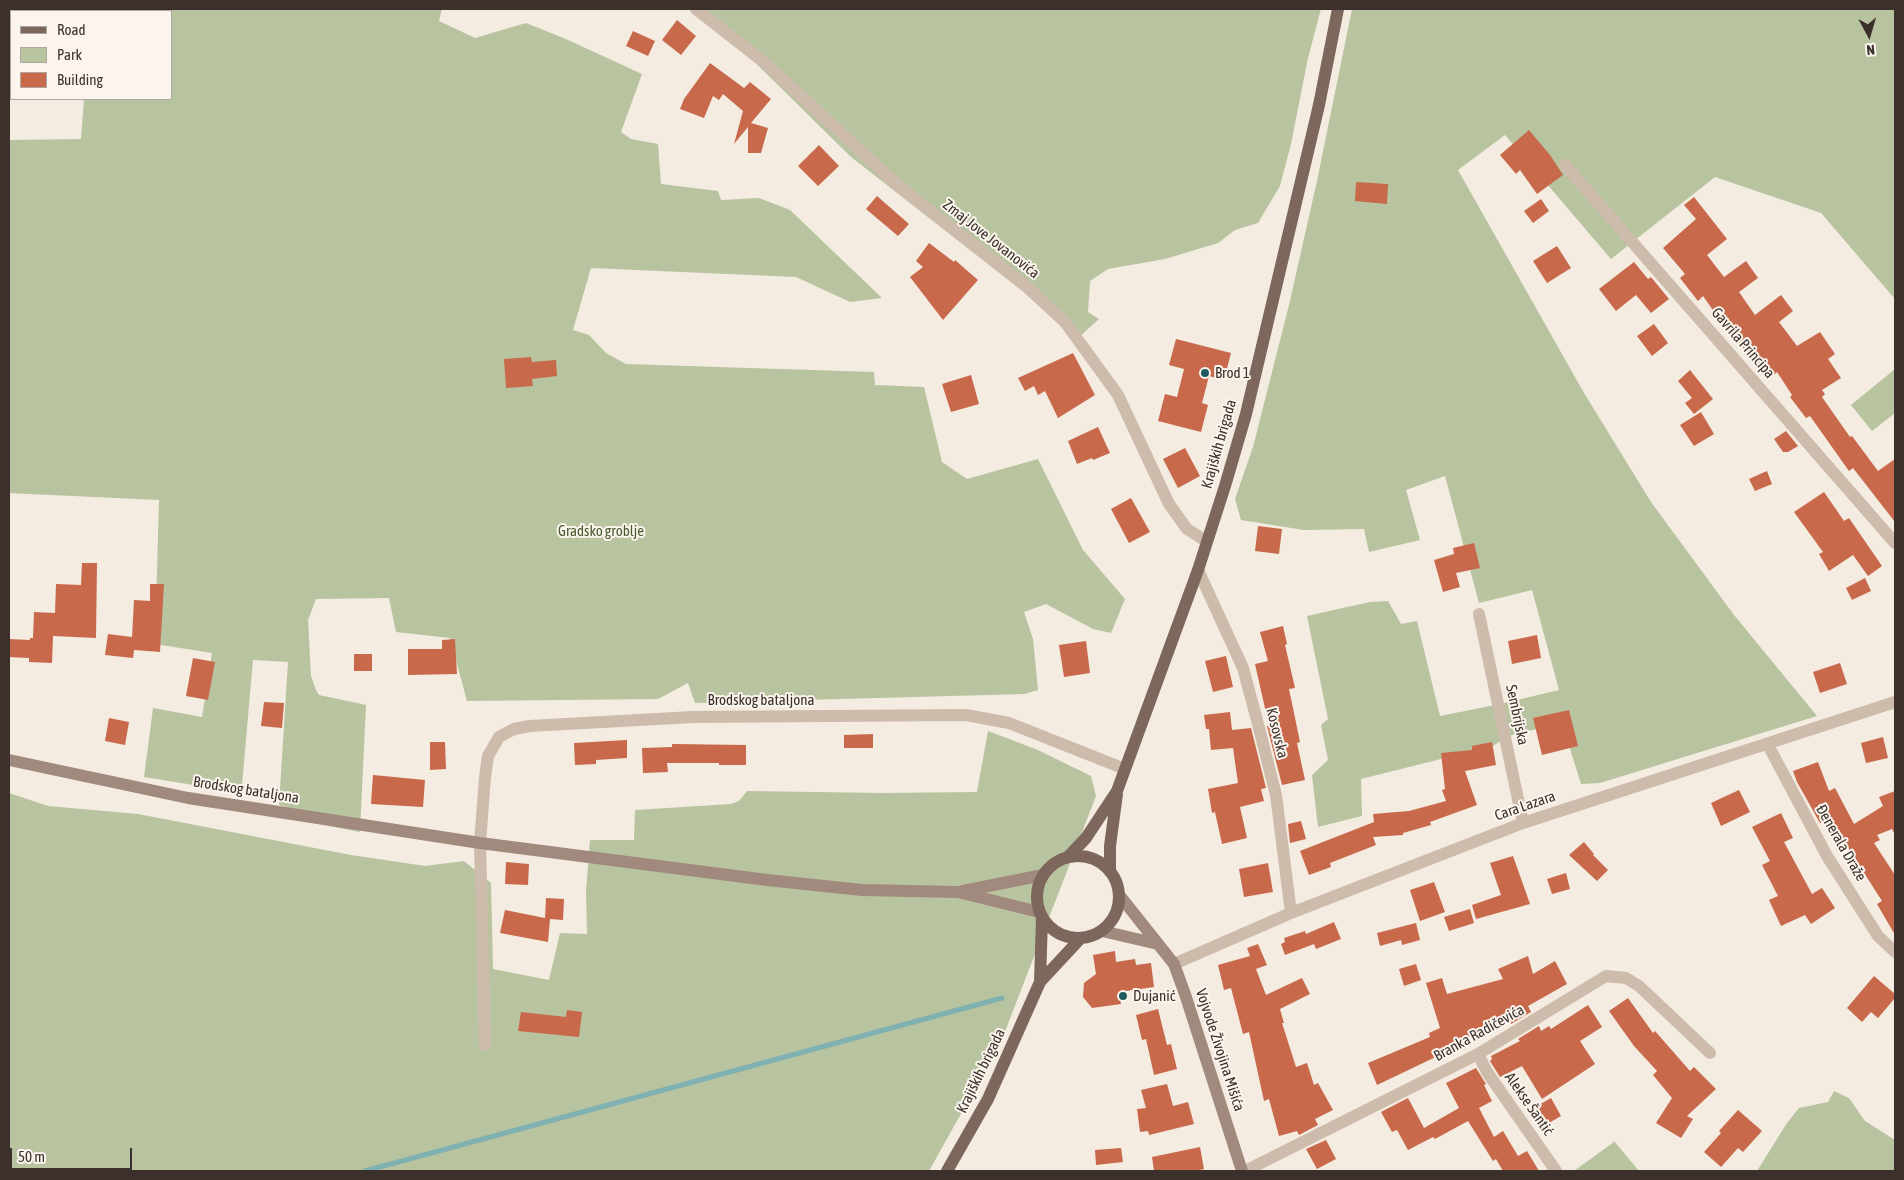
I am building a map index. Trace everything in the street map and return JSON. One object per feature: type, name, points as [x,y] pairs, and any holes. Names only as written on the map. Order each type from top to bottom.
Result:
[{"type":"main road","name":"Krajiških brigada","points":[[1110,870],[1110,846],[1118,791],[1198,570],[1225,486],[1248,404],[1319,105],[1338,9]]},
{"type":"main road","name":"Krajiških brigada","points":[[1068,857],[1086,838],[1118,791]]},
{"type":"main road","points":[[1083,856],[1098,860],[1110,870],[1116,880],[1120,896],[1116,914],[1111,924],[1095,935],[1080,939],[1058,934],[1049,927],[1041,915],[1037,899],[1038,886],[1043,875],[1058,860],[1083,856]]},
{"type":"main road","name":"Krajiških brigada","points":[[1040,982],[1041,915]]},
{"type":"main road","name":"Krajiških brigada","points":[[946,1171],[988,1099],[1040,982],[1080,939]]},
{"type":"street","name":"Zmaj Jove Jovanovića","points":[[696,9],[765,63],[902,188],[1027,287],[1065,322],[1118,395],[1168,504],[1186,529],[1206,541]]},
{"type":"street","name":"Gavrila Principa","points":[[1564,165],[1895,543]]},
{"type":"street","name":"Kosovska","points":[[1198,570],[1243,668],[1276,795],[1291,913]]},
{"type":"street","name":"Sembrijska","points":[[1479,614],[1523,823]]},
{"type":"street","name":"Cara Lazara","points":[[1174,964],[1291,913],[1523,823],[1768,745],[1895,702]]},
{"type":"street","name":"Brodskog bataljona","points":[[485,1045],[480,843],[488,756],[499,737],[514,730],[530,726],[692,717],[966,715],[1009,723],[1126,769]]},
{"type":"street","name":"Đenerala Draže","points":[[1768,745],[1827,856],[1878,936],[1895,952]]},
{"type":"street","name":"Brodskog bataljona","points":[[9,760],[188,798],[480,843],[767,880],[862,890],[958,892],[1043,875]]},
{"type":"street","name":"Brodskog bataljona","points":[[958,892],[1041,915]]},
{"type":"street","name":"Vojvode Živojina Mišića","points":[[1120,896],[1174,964],[1244,1171]]},
{"type":"street","points":[[1102,931],[1158,944]]},
{"type":"street","name":"Branka Radičevića","points":[[1244,1171],[1478,1054],[1606,976],[1626,978],[1639,986],[1710,1053]]},
{"type":"street","name":"Alekse Šantić","points":[[1478,1054],[1487,1072],[1556,1171]]},
{"type":"green space","name":"Gradsko groblje","points":[[442,9],[439,21],[475,38],[526,23],[642,74],[621,132],[631,139],[658,144],[661,184],[718,191],[721,200],[759,198],[790,210],[882,298],[850,302],[796,277],[591,268],[573,330],[589,335],[606,353],[626,364],[874,372],[875,385],[924,387],[942,462],[967,479],[1038,459],[1083,550],[1125,599],[1111,633],[1093,629],[1046,604],[1024,612],[1033,639],[1038,690],[1024,694],[695,703],[688,683],[658,699],[467,701],[450,638],[396,632],[389,598],[316,599],[308,620],[311,676],[316,690],[319,695],[366,705],[360,832],[329,826],[326,817],[279,805],[288,662],[253,660],[241,796],[200,786],[144,777],[153,708],[202,717],[212,653],[155,644],[159,500],[9,493],[9,140],[81,139],[84,100],[172,100],[172,10],[91,10]]},
{"type":"green space","points":[[698,9],[1321,9],[1308,58],[1291,144],[1280,186],[1258,223],[1235,230],[1218,243],[1165,259],[1108,269],[1090,281],[1088,312],[1099,319],[1079,337],[1065,322],[851,157],[715,23]]},
{"type":"green space","points":[[1352,9],[1895,9],[1895,299],[1821,213],[1715,177],[1611,259],[1505,135],[1458,170],[1584,393],[1651,502],[1734,615],[1817,716],[1600,783],[1581,784],[1562,723],[1508,736],[1493,746],[1361,779],[1362,816],[1318,827],[1312,775],[1328,760],[1321,725],[1328,719],[1307,616],[1370,602],[1388,601],[1401,624],[1417,621],[1440,716],[1559,690],[1532,590],[1479,603],[1445,476],[1406,490],[1420,540],[1369,552],[1364,529],[1304,530],[1241,520],[1235,499],[1253,447],[1289,305],[1317,181]]},
{"type":"green space","points":[[1895,369],[1895,413],[1872,431],[1851,405]]},
{"type":"green space","points":[[988,731],[1038,750],[1091,776],[1096,796],[1001,1042],[929,1171],[9,1171],[9,793],[48,806],[138,814],[351,855],[425,866],[464,861],[491,883],[493,969],[549,980],[560,933],[587,934],[586,891],[590,840],[634,840],[635,810],[731,804],[739,801],[747,791],[977,792]]},
{"type":"green space","points":[[1834,1091],[1849,1098],[1865,1121],[1895,1140],[1895,1171],[1757,1171],[1787,1123],[1799,1108],[1828,1102]]},
{"type":"green space","points":[[1614,1142],[1639,1171],[1574,1171]]},
{"type":"building","points":[[677,20],[696,36],[681,55],[662,40]]},
{"type":"building","points":[[633,31],[655,41],[648,56],[626,46]]},
{"type":"building","points":[[710,63],[744,88],[750,82],[771,99],[751,123],[768,128],[761,153],[748,153],[748,127],[734,144],[743,111],[723,94],[719,100],[713,96],[704,118],[680,109],[684,99]]},
{"type":"building","points":[[1529,130],[1550,155],[1563,175],[1537,194],[1520,170],[1516,174],[1500,155]]},
{"type":"building","points":[[819,145],[839,166],[818,186],[798,166]]},
{"type":"building","points":[[1356,182],[1388,184],[1387,204],[1355,201]]},
{"type":"building","points":[[877,196],[909,224],[898,236],[866,209]]},
{"type":"building","points":[[1694,197],[1727,239],[1707,255],[1724,277],[1746,261],[1758,278],[1739,292],[1755,315],[1781,295],[1793,311],[1779,322],[1797,346],[1820,332],[1835,354],[1828,359],[1841,378],[1822,390],[1825,394],[1822,397],[1850,437],[1852,436],[1878,471],[1895,459],[1895,522],[1853,468],[1849,471],[1810,416],[1806,418],[1790,397],[1792,395],[1777,372],[1769,379],[1724,326],[1703,296],[1698,301],[1680,278],[1685,274],[1663,248],[1696,219],[1684,205]]},
{"type":"building","points":[[1541,199],[1549,211],[1533,223],[1524,211]]},
{"type":"building","points":[[929,243],[954,262],[955,260],[978,280],[943,320],[910,277],[923,267],[916,261]]},
{"type":"building","points":[[1557,246],[1571,268],[1547,283],[1533,261]]},
{"type":"building","points":[[1634,262],[1648,279],[1651,277],[1669,299],[1651,313],[1636,295],[1616,311],[1599,289]]},
{"type":"building","points":[[1654,324],[1668,343],[1652,356],[1637,336]]},
{"type":"building","name":"Brod 1","points":[[1176,339],[1231,353],[1224,380],[1209,376],[1202,403],[1208,405],[1201,432],[1158,421],[1165,394],[1177,397],[1184,369],[1169,365]]},
{"type":"building","points":[[1073,353],[1095,395],[1058,418],[1045,391],[1038,395],[1034,386],[1025,391],[1018,378]]},
{"type":"building","points":[[531,357],[532,362],[556,360],[557,376],[532,379],[533,386],[506,388],[504,359]]},
{"type":"building","points":[[1690,370],[1713,399],[1694,414],[1685,403],[1692,398],[1678,381]]},
{"type":"building","points":[[971,375],[979,404],[951,412],[942,384]]},
{"type":"building","points":[[1701,412],[1714,434],[1694,446],[1680,425]]},
{"type":"building","points":[[1098,427],[1110,453],[1077,464],[1068,441]]},
{"type":"building","points":[[1786,431],[1798,446],[1788,452],[1783,452],[1774,439]]},
{"type":"building","points":[[1185,448],[1200,476],[1178,488],[1163,459]]},
{"type":"building","points":[[1767,471],[1772,484],[1755,491],[1749,479]]},
{"type":"building","points":[[1824,492],[1844,521],[1849,518],[1882,566],[1868,576],[1853,555],[1829,571],[1819,554],[1823,552],[1794,512]]},
{"type":"building","points":[[1131,498],[1150,532],[1129,543],[1111,509]]},
{"type":"building","points":[[1258,526],[1282,529],[1279,554],[1255,551]]},
{"type":"building","points":[[1474,543],[1480,568],[1456,573],[1460,587],[1443,592],[1434,560],[1454,554],[1453,548]]},
{"type":"building","points":[[82,563],[97,563],[96,638],[53,636],[52,663],[29,662],[29,658],[9,657],[9,639],[30,640],[30,638],[33,638],[34,612],[55,613],[56,584],[81,585]]},
{"type":"building","points":[[1865,578],[1871,591],[1852,600],[1846,588]]},
{"type":"building","points":[[150,584],[164,584],[160,652],[134,650],[133,658],[105,655],[108,634],[132,637],[134,600],[150,601]]},
{"type":"building","points":[[1283,626],[1287,644],[1285,645],[1295,688],[1289,689],[1300,742],[1297,743],[1305,780],[1282,785],[1267,726],[1269,726],[1255,664],[1268,661],[1260,632]]},
{"type":"building","points":[[1537,635],[1541,658],[1512,664],[1508,641]]},
{"type":"building","points":[[455,639],[457,674],[408,675],[408,649],[442,649],[442,640]]},
{"type":"building","points":[[1086,641],[1090,673],[1064,677],[1059,645]]},
{"type":"building","points":[[354,654],[372,654],[372,671],[354,671]]},
{"type":"building","points":[[1226,656],[1233,687],[1213,692],[1205,661]]},
{"type":"building","points":[[193,658],[215,662],[208,700],[186,696]]},
{"type":"building","points":[[1840,663],[1847,684],[1820,693],[1813,672]]},
{"type":"building","points":[[264,702],[284,703],[282,728],[261,726]]},
{"type":"building","points":[[1569,710],[1578,746],[1542,755],[1533,718]]},
{"type":"building","points":[[1230,712],[1232,730],[1251,728],[1266,788],[1261,789],[1264,801],[1240,807],[1247,838],[1222,844],[1215,812],[1212,813],[1208,789],[1238,783],[1233,748],[1211,750],[1209,729],[1206,729],[1204,715]]},
{"type":"building","points":[[109,718],[129,722],[125,745],[105,741]]},
{"type":"building","points":[[873,734],[873,748],[844,748],[844,735]]},
{"type":"building","points":[[1883,737],[1888,758],[1866,763],[1861,743]]},
{"type":"building","points":[[627,740],[627,758],[596,760],[596,764],[575,765],[574,743]]},
{"type":"building","points":[[430,742],[445,742],[446,769],[430,770]]},
{"type":"building","points":[[1492,742],[1496,765],[1465,771],[1477,805],[1430,822],[1431,825],[1403,833],[1403,835],[1373,837],[1376,845],[1330,863],[1331,867],[1309,875],[1300,851],[1374,822],[1373,814],[1409,811],[1446,801],[1442,790],[1445,789],[1441,753],[1472,750],[1472,746]]},
{"type":"building","points":[[672,744],[746,745],[746,765],[667,763],[668,772],[643,773],[642,748],[672,747]]},
{"type":"building","points":[[1818,762],[1829,791],[1835,788],[1854,824],[1883,806],[1879,797],[1895,791],[1895,835],[1892,829],[1877,835],[1880,840],[1874,843],[1895,875],[1895,935],[1877,904],[1882,901],[1829,818],[1820,823],[1797,782],[1793,771]]},
{"type":"building","points":[[373,775],[425,780],[423,807],[371,804]]},
{"type":"building","points":[[1739,790],[1750,812],[1721,826],[1711,803]]},
{"type":"building","points":[[1781,813],[1793,838],[1784,842],[1812,894],[1822,888],[1835,908],[1811,924],[1805,915],[1781,926],[1769,900],[1778,896],[1762,865],[1770,861],[1752,827]]},
{"type":"building","points":[[1301,821],[1306,839],[1290,843],[1288,824]]},
{"type":"building","points":[[1584,842],[1593,855],[1608,870],[1597,881],[1569,855]]},
{"type":"building","points":[[1513,856],[1530,904],[1476,919],[1472,905],[1501,895],[1490,863]]},
{"type":"building","points":[[506,862],[529,864],[528,885],[505,884]]},
{"type":"building","points":[[1268,863],[1273,892],[1244,897],[1239,869]]},
{"type":"building","points":[[1566,873],[1570,889],[1552,894],[1547,879]]},
{"type":"building","points":[[1434,882],[1445,912],[1420,921],[1410,890]]},
{"type":"building","points":[[546,898],[564,899],[563,920],[550,919],[548,942],[500,933],[505,910],[545,918]]},
{"type":"building","points":[[1470,909],[1474,923],[1449,931],[1444,917]]},
{"type":"building","points":[[1334,922],[1341,939],[1316,949],[1314,944],[1285,955],[1281,944],[1285,942],[1284,938],[1305,931],[1306,934]]},
{"type":"building","points":[[1416,923],[1420,940],[1402,945],[1401,940],[1380,946],[1377,933]]},
{"type":"building","points":[[1258,944],[1267,965],[1256,969],[1266,995],[1302,978],[1310,994],[1280,1009],[1284,1023],[1282,1023],[1296,1067],[1307,1063],[1314,1085],[1318,1083],[1333,1110],[1315,1119],[1318,1125],[1299,1135],[1297,1131],[1279,1136],[1269,1099],[1264,1101],[1249,1032],[1243,1034],[1231,988],[1224,990],[1218,965],[1250,956],[1247,948]]},
{"type":"building","points":[[1115,951],[1116,962],[1135,959],[1136,965],[1151,963],[1154,987],[1119,992],[1121,1004],[1092,1008],[1083,997],[1084,983],[1096,974],[1093,955]]},
{"type":"building","points":[[1528,956],[1533,974],[1555,961],[1567,984],[1528,1006],[1531,1012],[1511,1024],[1508,1018],[1464,1040],[1465,1043],[1377,1085],[1368,1063],[1430,1037],[1429,1033],[1440,1028],[1426,983],[1442,978],[1447,994],[1503,979],[1498,969]]},
{"type":"building","points":[[1416,964],[1421,980],[1404,986],[1399,969]]},
{"type":"building","points":[[1874,976],[1895,994],[1895,998],[1878,1018],[1871,1012],[1862,1022],[1847,1008]]},
{"type":"building","points":[[1628,998],[1653,1033],[1655,1031],[1690,1071],[1694,1067],[1716,1089],[1687,1116],[1693,1119],[1681,1138],[1656,1123],[1672,1098],[1653,1075],[1657,1071],[1634,1046],[1609,1011]]},
{"type":"building","points":[[1588,1005],[1602,1027],[1580,1041],[1595,1064],[1542,1099],[1522,1066],[1500,1077],[1490,1061],[1492,1059],[1491,1056],[1520,1041],[1518,1039],[1539,1026],[1541,1031],[1549,1026],[1551,1029]]},
{"type":"building","points":[[1158,1009],[1167,1045],[1171,1044],[1177,1069],[1154,1075],[1146,1039],[1142,1040],[1136,1015]]},
{"type":"building","points":[[567,1010],[582,1012],[579,1037],[518,1031],[521,1012],[566,1017]]},
{"type":"building","points":[[1476,1068],[1486,1084],[1484,1085],[1492,1101],[1479,1108],[1494,1137],[1503,1131],[1518,1156],[1527,1151],[1539,1171],[1503,1171],[1496,1159],[1493,1161],[1468,1121],[1435,1139],[1433,1137],[1408,1150],[1397,1130],[1392,1132],[1381,1112],[1408,1098],[1424,1128],[1459,1108],[1446,1083]]},
{"type":"building","points":[[1167,1084],[1173,1106],[1188,1102],[1194,1124],[1149,1135],[1148,1131],[1140,1132],[1137,1109],[1146,1108],[1141,1090]]},
{"type":"building","points":[[1551,1098],[1561,1116],[1542,1127],[1532,1109]]},
{"type":"building","points":[[1738,1110],[1762,1131],[1743,1152],[1738,1148],[1721,1167],[1704,1152],[1721,1133],[1719,1131]]},
{"type":"building","points":[[1326,1140],[1336,1159],[1317,1169],[1306,1149]]},
{"type":"building","points":[[1200,1147],[1204,1169],[1195,1171],[1154,1171],[1152,1157]]},
{"type":"building","points":[[1121,1148],[1123,1162],[1096,1165],[1095,1150]]},
{"type":"waterway","points":[[365,1171],[1002,998]]},
{"type":"place","name":"Brod 1","points":[[1205,373]]},
{"type":"place","name":"Dujanić","points":[[1123,996]]}]
